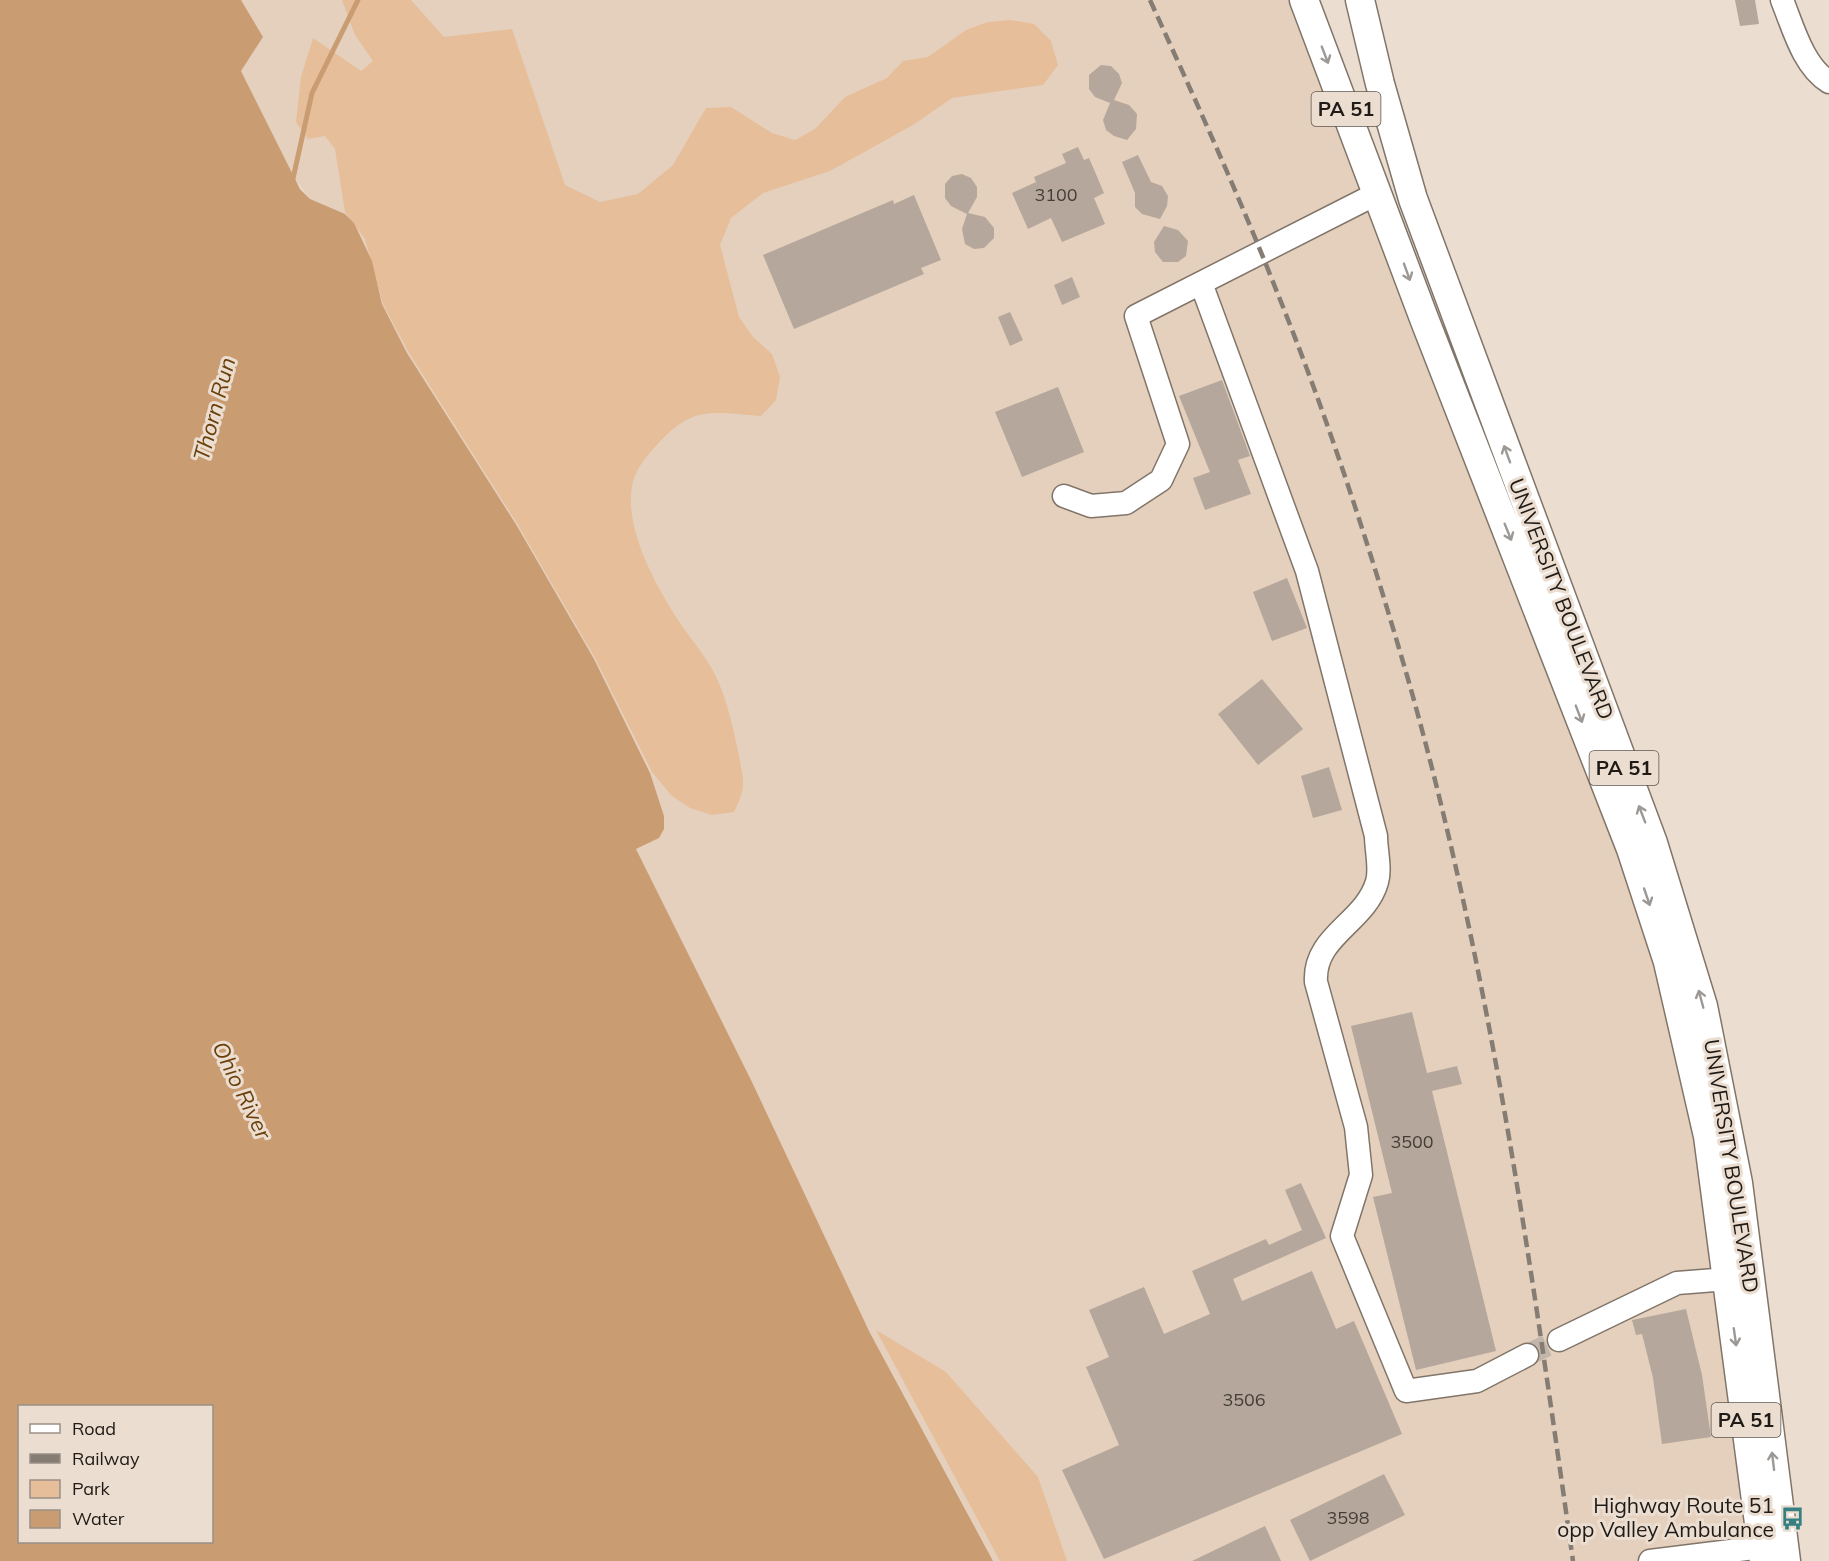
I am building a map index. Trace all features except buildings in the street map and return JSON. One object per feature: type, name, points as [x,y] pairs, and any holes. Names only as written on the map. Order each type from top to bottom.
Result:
[{"type":"main road","name":"PA 51","points":[[1304,0],[1382,205]]},
{"type":"main road","name":"UNIVERSITY BOULEVARD","points":[[1360,0],[1380,84],[1431,253],[1669,891],[1703,1006],[1738,1183],[1739,1277],[1774,1553]]},
{"type":"main road","points":[[1382,205],[1407,179]]},
{"type":"main road","name":"UNIVERSITY BOULEVARD","points":[[1382,205],[1610,794],[1651,906],[1677,997],[1696,1077],[1717,1192],[1739,1277]]},
{"type":"lane","points":[[1782,0],[1804,52],[1820,77],[1829,82]]},
{"type":"lane","points":[[1064,496],[1091,506],[1126,503],[1161,480],[1178,444],[1136,316],[1201,283],[1382,205]]},
{"type":"lane","points":[[1201,283],[1307,571],[1376,836],[1378,881],[1365,904],[1323,948],[1315,967],[1316,982],[1356,1127],[1361,1175],[1342,1236],[1406,1391],[1477,1381],[1527,1355]]},
{"type":"lane","points":[[1559,1340],[1677,1283],[1739,1277]]},
{"type":"lane","points":[[1650,1561],[1774,1553]]},
{"type":"shaded area","points":[[241,0],[1304,0],[1668,962],[1764,1561],[993,1561],[870,1333],[752,1082],[636,849],[659,838],[650,773],[594,659],[517,526],[407,353],[382,304],[372,261],[325,207],[310,199],[293,177],[241,71],[263,37]]},
{"type":"green space","points":[[342,0],[411,0],[444,37],[512,29],[565,185],[600,202],[638,194],[673,165],[706,108],[731,107],[772,133],[795,140],[815,129],[845,97],[887,78],[903,61],[928,57],[966,30],[988,22],[1011,20],[1034,24],[1051,41],[1058,65],[1043,85],[952,98],[913,125],[830,171],[763,193],[731,218],[720,245],[739,317],[753,337],[772,354],[780,377],[776,400],[761,416],[728,413],[702,414],[680,424],[668,433],[641,465],[633,480],[631,501],[636,534],[648,566],[676,617],[712,669],[725,699],[743,776],[743,788],[734,812],[712,815],[690,808],[672,796],[652,772],[595,658],[518,525],[409,353],[383,304],[365,239],[345,212],[335,149],[325,136],[308,139],[296,122],[301,77],[313,38],[361,71],[373,61],[355,35]]},
{"type":"green space","points":[[876,1330],[946,1372],[1038,1477],[1067,1561],[1000,1561]]},
{"type":"water","name":"Ohio River","points":[[0,0],[241,0],[263,37],[241,71],[300,189],[310,199],[345,214],[354,223],[372,261],[382,304],[407,353],[517,526],[594,659],[650,773],[664,816],[664,829],[659,838],[636,849],[752,1082],[870,1333],[993,1561],[0,1561]]},
{"type":"waterway","name":"Thorn Run","points":[[292,183],[312,93],[358,0]]},
{"type":"tunnel","points":[[1527,1355],[1559,1340]]},
{"type":"railway","points":[[1150,0],[1231,182],[1296,339],[1379,581],[1408,679],[1437,788],[1462,897],[1506,1117],[1573,1561]]},
{"type":"place","name":"Highway Route 51 opp Valley Ambulance","points":[[1792,1518]]}]
